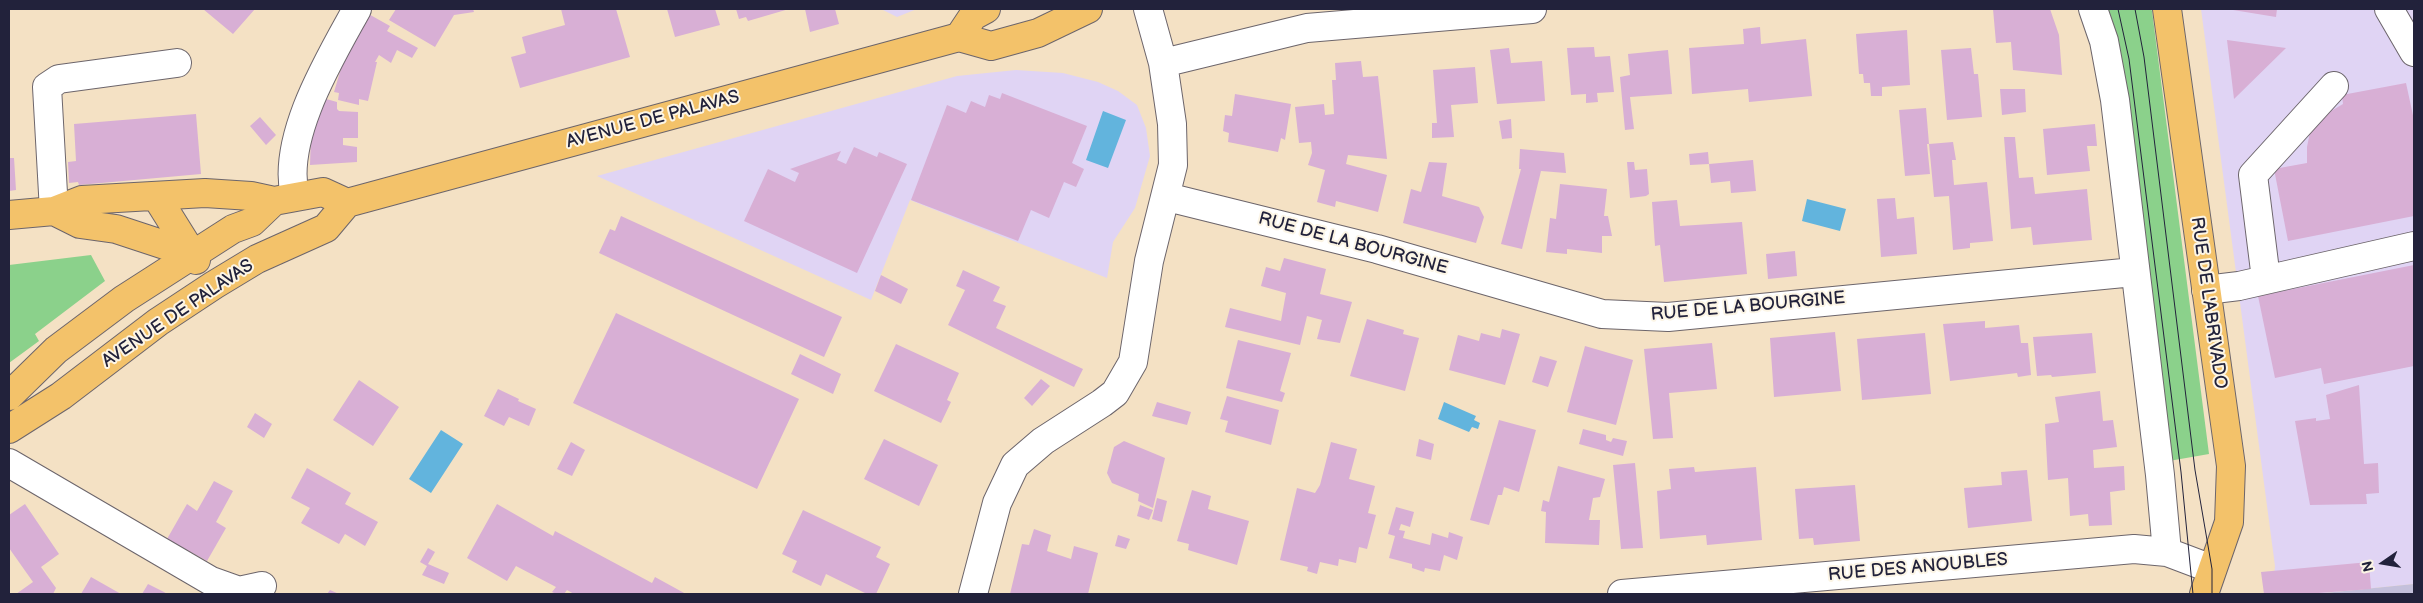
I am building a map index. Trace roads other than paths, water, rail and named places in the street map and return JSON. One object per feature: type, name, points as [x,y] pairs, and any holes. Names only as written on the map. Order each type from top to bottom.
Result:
[{"type":"main road","points":[[986,9],[973,16],[959,37],[992,46],[1038,33],[1088,9]]},
{"type":"main road","name":"RUE DE L'ABRIVADO","points":[[2168,9],[2231,466],[2229,522],[2208,582]]},
{"type":"main road","name":"AVENUE DE PALAVAS","points":[[9,429],[61,396],[158,322],[214,285],[257,259],[326,228],[347,203],[959,37]]},
{"type":"main road","points":[[9,215],[54,211],[82,200],[222,192],[284,199],[323,192],[347,203]]},
{"type":"main road","points":[[156,196],[192,254],[214,285]]},
{"type":"main road","points":[[9,396],[56,350],[124,299],[233,229],[252,222],[284,199]]},
{"type":"main road","points":[[54,211],[80,224],[116,229],[192,254]]},
{"type":"street","points":[[284,199],[291,180],[296,143],[318,79],[357,9]]},
{"type":"street","points":[[973,594],[997,503],[1015,465],[1043,441],[1115,393],[1133,362],[1149,261],[1173,165],[1172,124],[1163,63],[1148,9]]},
{"type":"street","points":[[1163,63],[1307,28],[1381,15],[1532,9]]},
{"type":"street","points":[[2093,9],[2104,41],[2115,100],[2134,272],[2160,475],[2167,552]]},
{"type":"street","points":[[2389,9],[2414,52]]},
{"type":"street","points":[[54,211],[47,87],[58,79],[177,63]]},
{"type":"street","points":[[2266,279],[2253,174],[2334,86]]},
{"type":"street","name":"RUE DE LA BOURGINE","points":[[1166,197],[1377,249],[1602,314],[1668,317],[2134,272]]},
{"type":"street","points":[[2206,290],[2266,279],[2414,246]]},
{"type":"street","points":[[9,463],[212,581],[239,591],[262,586]]},
{"type":"street","name":"RUE DES ANOUBLES","points":[[1622,594],[1666,592],[2134,549],[2167,552],[2208,582]]},
{"type":"water","points":[[1103,111],[1126,120],[1108,168],[1086,160]]},
{"type":"water","points":[[1807,199],[1846,209],[1840,231],[1802,221]]},
{"type":"water","points":[[1444,402],[1476,416],[1474,420],[1480,423],[1478,429],[1472,427],[1469,432],[1438,419]]},
{"type":"water","points":[[441,430],[463,444],[431,493],[409,479]]},
{"type":"tram line","points":[[2118,9],[2129,59],[2181,472],[2193,594]]},
{"type":"tram line","points":[[2135,9],[2144,57],[2195,470],[2212,569],[2212,594]]}]
